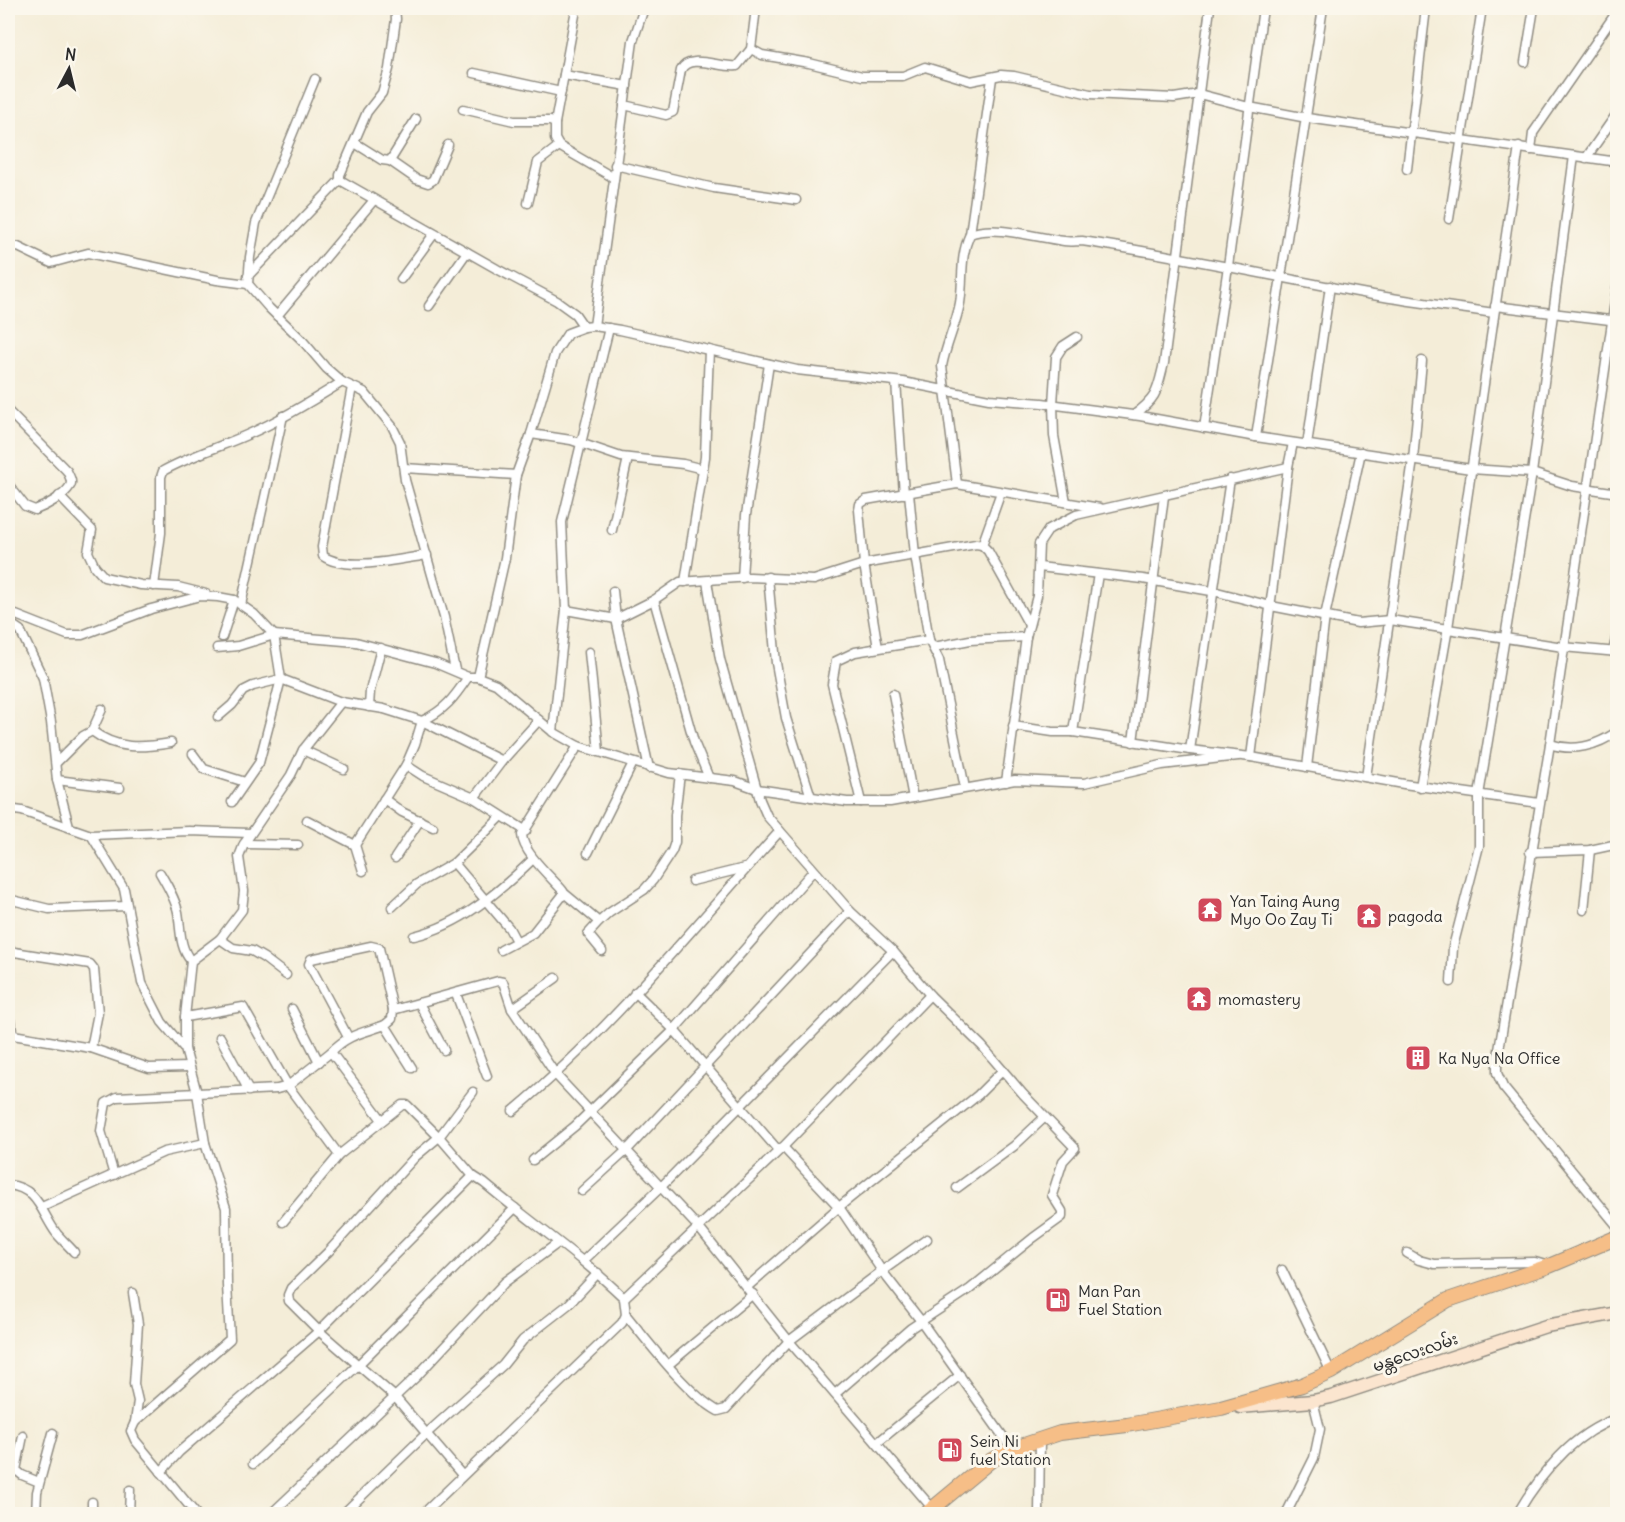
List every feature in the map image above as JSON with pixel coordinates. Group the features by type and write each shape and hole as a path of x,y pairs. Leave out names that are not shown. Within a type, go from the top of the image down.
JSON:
{"main road":[{"path":"930,1512 982,1468 1012,1449 1060,1433 1127,1425 1221,1408 1302,1385 1331,1372 1448,1300 1549,1266 1617,1238"},
{"name":"မန္တလေးလမ်း","path":"1221,1408 1313,1401 1331,1397 1546,1326 1617,1314"}],"street":[{"path":"8,246 18,247 51,263 88,253 217,280 248,280 340,180 340,175 367,112 382,93 389,69 396,19 395,8"},
{"path":"594,326 633,41 644,8"},
{"path":"624,105 666,116 673,112 684,64 690,61 727,67 737,66 751,49 756,8"},
{"path":"1134,415 1150,403 1158,389 1164,363 1210,8"},
{"path":"1204,428 1263,8"},
{"path":"1256,437 1279,276 1307,118 1323,8"},
{"path":"1407,169 1426,8"},
{"path":"1449,219 1482,8"},
{"path":"1524,62 1534,8"},
{"path":"1531,150 1533,133 1617,10"},
{"path":"575,15 555,123 555,139 559,146 614,178"},
{"path":"751,49 762,55 809,63 862,76 903,76 925,67 971,81 1001,75 1014,76 1090,94 1174,98 1199,94 1249,107 1307,118 1617,162"},
{"path":"474,73 561,92"},
{"path":"564,75 627,86"},
{"path":"957,484 942,366 960,302 961,266 970,234 992,78"},
{"path":"315,79 256,223 248,280 277,316 342,382 364,392 392,426 400,442 404,468 444,617 455,670"},
{"path":"463,109 514,121 542,120 555,123"},
{"path":"1586,158 1617,112"},
{"path":"390,161 416,119"},
{"path":"355,143 382,160 390,161 416,179 428,183 433,180 448,145"},
{"path":"528,202 538,162 559,146"},
{"path":"1420,786 1448,628 1519,147"},
{"path":"1451,982 1453,947 1479,846 1479,795 1532,473 1574,156"},
{"path":"615,165 714,188 796,200"},
{"path":"340,180 557,301 575,314 584,327"},
{"path":"277,316 374,200"},
{"path":"970,234 979,231 995,231 1079,241 1330,286 1495,310 1552,312 1615,321"},
{"path":"401,279 434,234"},
{"path":"429,306 467,252"},
{"path":"1617,281 1615,321 1586,488 1550,744 1530,852 1497,1062 1497,1073 1503,1087 1617,1227"},
{"path":"1307,444 1330,286"},
{"path":"478,677 505,558 516,475 531,434 555,353 568,333 584,327 609,328 796,370 896,382 989,399 1053,404 1134,415 1293,443 1471,469 1532,473 1572,486 1617,493"},
{"path":"553,732 566,610 562,522 609,328"},
{"path":"1066,502 1054,436 1053,404 1056,357 1063,346 1077,337"},
{"path":"685,582 705,457 709,350"},
{"path":"1366,777 1413,460 1422,361"},
{"path":"742,578 746,515 769,364"},
{"path":"154,586 161,533 161,477 164,471 250,434 342,382"},
{"path":"896,382 915,555 931,644 939,660 965,788"},
{"path":"352,387 322,547 323,556 327,559 377,564 427,555"},
{"path":"8,411 67,471 71,480 70,486 59,496 39,509 32,510 25,506 8,484"},
{"path":"222,638 238,603 283,416"},
{"path":"531,434 571,440 628,458 683,464 703,469"},
{"path":"1251,757 1287,467 1293,443"},
{"path":"1307,767 1325,616 1361,452"},
{"path":"612,530 628,458"},
{"path":"1006,782 1026,637 1037,596 1039,544 1048,529 1076,514 1287,467"},
{"path":"404,468 516,475"},
{"path":"1190,750 1230,479"},
{"path":"878,648 864,564 859,510 860,504 866,500 957,484 1102,509"},
{"path":"982,545 1001,492"},
{"path":"59,496 92,530 88,552 104,577 141,585 178,587 238,603 274,635 281,679 259,763 231,802"},
{"path":"1133,742 1164,496"},
{"path":"566,610 616,619 654,600 680,582 768,577 814,580 864,564 976,544 982,545 988,551 1029,625"},
{"path":"1039,567 1154,581 1213,591 1271,606 1358,622 1390,620 1563,647 1615,652 1617,630"},
{"path":"1072,732 1098,574"},
{"path":"768,577 775,653 786,718 811,797"},
{"path":"707,581 720,659 757,789 767,816 850,911 893,951 930,995 982,1046 1002,1071 1075,1148 1063,1161 1052,1195 1062,1210 1062,1217 970,1289 911,1328 835,1394"},
{"path":"613,591 616,619 650,768"},
{"path":"8,615 16,615 67,635 82,635 180,600 200,596 218,597"},
{"path":"654,600 694,742 709,778"},
{"path":"8,622 20,630 43,678 57,780 69,826"},
{"path":"217,648 238,646 274,635 356,642 381,648 496,684 553,732 578,746 669,773 735,781 757,789 847,802 890,802 1015,780 1084,783 1162,765 1238,756"},
{"path":"861,802 832,684 836,661 855,652 878,648 1026,637"},
{"path":"369,707 372,681 381,648"},
{"path":"589,652 599,752"},
{"path":"355,845 406,765 422,721 437,714 454,698 468,676"},
{"path":"218,717 232,705 243,690 281,679 341,702 384,709 422,721 502,761"},
{"path":"894,694 913,798"},
{"path":"191,961 219,939 242,910 244,891 240,857 244,844 291,775 303,750 341,702"},
{"path":"56,763 92,730 102,709"},
{"path":"474,798 502,761 539,720"},
{"path":"1013,726 1251,757 1420,786 1539,803"},
{"path":"92,730 109,741 124,746 140,747 171,743"},
{"path":"1550,744 1563,748 1582,748 1617,731"},
{"path":"578,746 522,835 522,842 533,859 564,893 598,922"},
{"path":"303,750 344,769"},
{"path":"193,753 204,770 245,782"},
{"path":"588,853 633,763"},
{"path":"406,765 423,776 474,798 526,831"},
{"path":"602,951 588,934 598,922 644,890 672,851 675,842 675,815 680,774"},
{"path":"57,780 120,788"},
{"path":"384,799 402,812 433,827"},
{"path":"8,809 22,811 91,835 189,831 250,833"},
{"path":"392,907 417,884 454,863 501,817"},
{"path":"307,820 355,845 363,871"},
{"path":"395,858 420,820"},
{"path":"513,1111 556,1075 635,992 780,831"},
{"path":"91,835 124,889 142,983 162,1022 185,1049"},
{"path":"244,844 298,845"},
{"path":"1530,852 1590,850 1617,844"},
{"path":"1584,910 1590,850"},
{"path":"414,936 450,922 486,900 533,859"},
{"path":"454,863 509,928 516,941"},
{"path":"692,881 746,868"},
{"path":"533,1160 591,1111 674,1030 813,871"},
{"path":"160,873 178,910 182,944 191,961 185,1017 185,1049 205,1143 226,1208 230,1339 135,1422 130,1431 196,1515"},
{"path":"501,950 532,933 564,893"},
{"path":"8,899 49,909 127,906"},
{"path":"582,1191 627,1150 850,911"},
{"path":"219,939 233,948 252,951 286,975"},
{"path":"114,1175 101,1131 106,1103 117,1097 249,1091 288,1086 331,1052 341,1041 386,1025 392,1019 393,1010 379,948 371,946 311,959 309,964 348,1037"},
{"path":"8,951 90,964 94,969 98,1013 91,1048"},
{"path":"583,1262 661,1187 893,951"},
{"path":"512,1009 556,978"},
{"path":"393,1010 498,981 503,982 512,1009 556,1075 699,1228 789,1341 877,1443 930,1512"},
{"path":"635,992 674,1030 739,1106 839,1207 882,1271 921,1321 1012,1449"},
{"path":"456,994 488,1076"},
{"path":"624,1298 780,1149 930,995"},
{"path":"419,1003 444,1050"},
{"path":"185,1017 243,1007 288,1086 339,1155"},
{"path":"292,1009 319,1062"},
{"path":"8,1011 10,1035 91,1048 148,1068 189,1067"},
{"path":"386,1025 412,1068"},
{"path":"220,1037 249,1091"},
{"path":"331,1052 382,1120"},
{"path":"668,1365 839,1207 978,1095 1002,1071"},
{"path":"462,1475 396,1397 319,1331 289,1301 291,1288 328,1252 415,1157 439,1137 473,1092"},
{"path":"283,1222 339,1155 402,1105 407,1105 473,1176 598,1273 624,1298 626,1315 622,1323 423,1515"},
{"path":"957,1188 1014,1146 1046,1117"},
{"path":"42,1207 164,1152 205,1143"},
{"path":"161,1472 179,1452 319,1331 473,1176"},
{"path":"8,1185 30,1192 57,1233 74,1252"},
{"path":"253,1464 359,1364 515,1208"},
{"path":"626,1315 668,1365 709,1406 718,1411 726,1409 789,1341 927,1239"},
{"path":"270,1515 396,1397 505,1282 558,1243"},
{"path":"1407,1253 1419,1260 1434,1264 1535,1262 1549,1266"},
{"path":"1282,1270 1331,1372"},
{"path":"343,1515 427,1433 503,1365 524,1340 569,1304 598,1273"},
{"path":"133,1293 138,1324 134,1384 138,1401 135,1422"},
{"path":"877,1443 960,1375"},
{"path":"1286,1515 1314,1458 1320,1429 1313,1401"},
{"path":"1517,1515 1546,1469 1581,1438 1605,1422 1617,1418"},
{"path":"36,1515 39,1482 53,1433"},
{"path":"23,1436 16,1470 39,1482"},
{"path":"1039,1515 1040,1439"},
{"path":"129,1515 130,1490"},
{"path":"92,1502 92,1515"}],"place":[{"name":"Yan Taing Aung Myo Oo Zay Ti","path":"1210,910"},
{"name":"pagoda","path":"1369,916"},
{"name":"momastery","path":"1199,999"},
{"name":"Ka Nya Na Office","path":"1418,1058"},
{"name":"Man Pan Fuel Station","path":"1058,1300"},
{"name":"Sein Ni fuel Station","path":"950,1450"}]}
